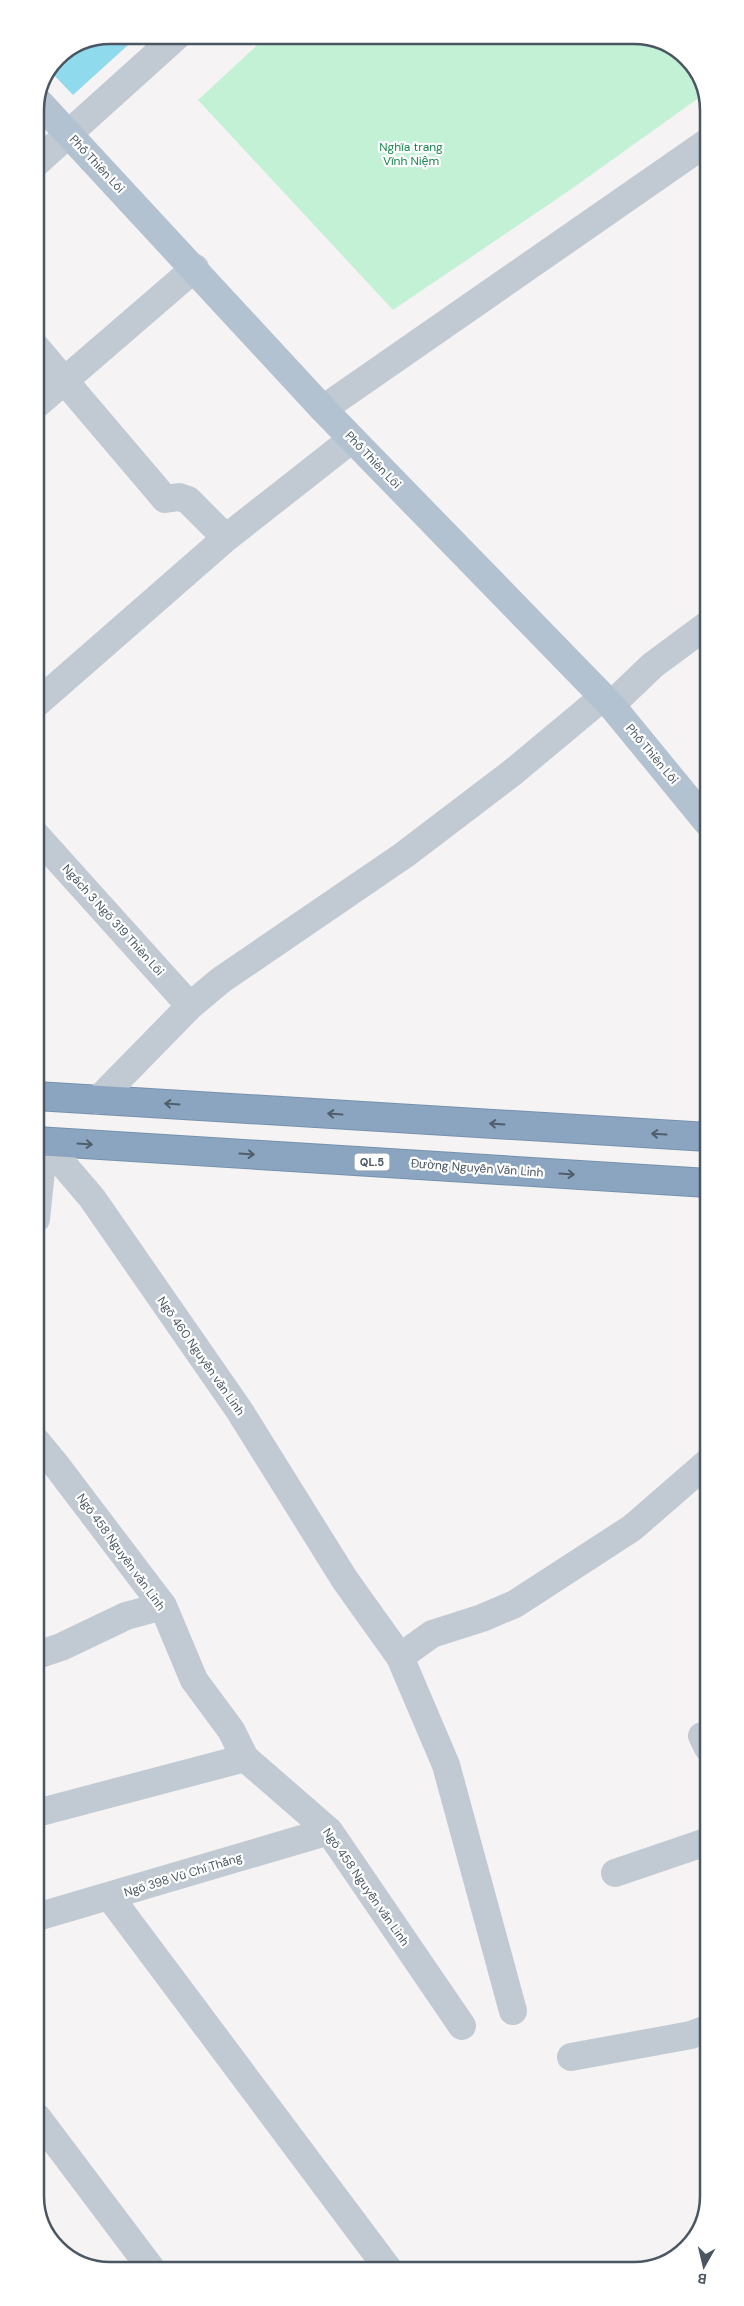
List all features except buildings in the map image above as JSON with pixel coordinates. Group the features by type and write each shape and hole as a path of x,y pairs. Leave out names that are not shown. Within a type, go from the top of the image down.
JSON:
{"highway":[{"path":"44,1097 700,1136"},
{"name":"Đường Nguyễn Văn Linh","path":"44,1142 700,1183"}],"main road":[{"name":"Phố Thiên Lôi","path":"53,117 195,268 323,409 607,701 700,814"}],"street":[{"path":"44,140 53,117 164,44"},
{"path":"323,409 700,148"},
{"path":"44,399 195,268"},
{"path":"44,357 165,499 179,497 188,500 226,538"},
{"path":"44,697 226,538 352,439"},
{"path":"98,1100 190,1006 221,980 404,855 700,630"},
{"name":"Ngách 3 Ngõ 319 Thiên Lôi","path":"44,843 190,1006"},
{"name":"Ngõ 460 Nguyễn văn Linh","path":"44,1146 92,1198 238,1410 345,1580 400,1657 446,1766 513,2012"},
{"name":"Ngõ 458 Nguyễn văn Linh","path":"44,1450 163,1606 194,1680 231,1730 245,1758 329,1831 462,2026"},
{"path":"400,1657 432,1634 482,1618 515,1604 632,1528 700,1469"},
{"path":"44,1653 61,1647 126,1616 163,1606"},
{"path":"44,1811 245,1758"},
{"name":"Ngõ 398 Vũ Chí Thắng","path":"44,1915 329,1831"},
{"path":"615,1873 700,1844"},
{"path":"110,1897 383,2262"},
{"path":"571,2057 691,2035 700,2032"},
{"path":"44,2126 146,2262"}],"green space":[{"name":"Nghĩa trang Vĩnh Niệm","path":"258,44 639,44 660,49 678,60 693,80 699,98 570,190 393,310 198,100"}],"water":[{"path":"129,44 73,95 54,75 63,63 84,49 97,45"}]}
